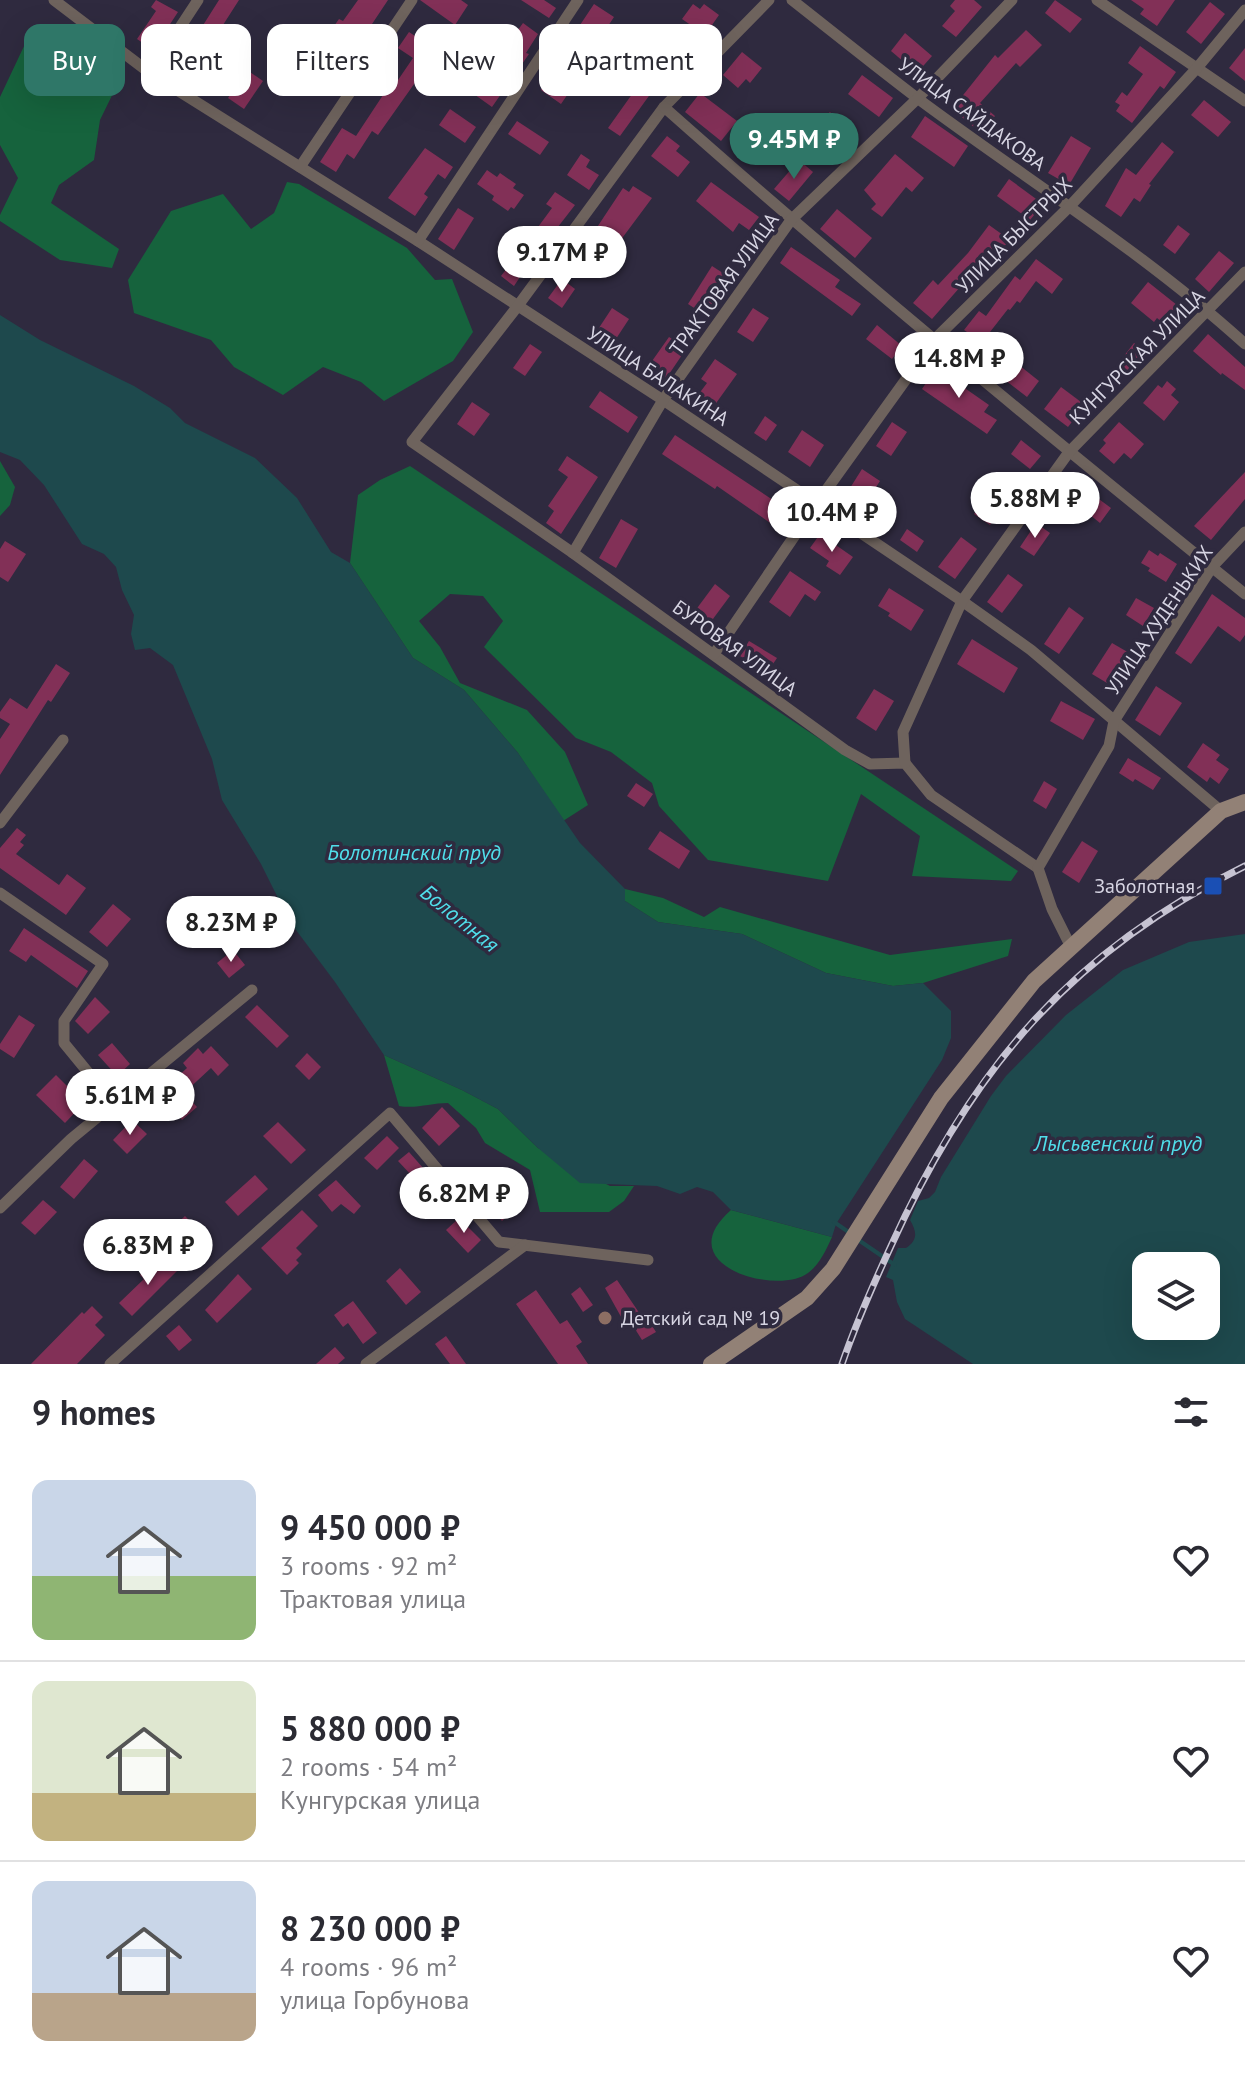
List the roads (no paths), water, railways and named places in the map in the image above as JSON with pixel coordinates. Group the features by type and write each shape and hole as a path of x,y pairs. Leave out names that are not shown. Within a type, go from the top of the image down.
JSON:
{"street":[{"name":"УЛИЦА БАЛАКИНА","path":"54,0 141,66"},
{"path":"182,24 198,0"},
{"path":"300,167 412,0"},
{"path":"418,241 578,0"},
{"path":"517,307 664,107 769,0"},
{"name":"УЛИЦА САЙДАКОВА","path":"792,0 918,98 1070,206 1209,311 1245,344"},
{"name":"ТРАКТОВАЯ УЛИЦА","path":"573,553 663,400 791,220 918,98 1012,0"},
{"path":"1097,0 1245,101"},
{"name":"УЛИЦА БЫСТРЫХ","path":"714,654 817,503 935,339 1070,206 1197,68 1245,10"},
{"name":"УЛИЦА БАЛАКИНА","path":"187,96 663,400 962,601 1031,650 1221,811"},
{"path":"664,107 791,220 1245,594"},
{"name":"КУНГУРСКАЯ УЛИЦА","path":"905,763 903,732 962,601 1069,452 1245,272"},
{"name":"БУРОВАЯ УЛИЦА","path":"517,307 412,442 573,553 845,750 870,764 905,763"},
{"name":"УЛИЦА ХУДЕНЬКИХ","path":"1038,868 1109,746 1114,721 1212,567 1245,532"},
{"path":"0,823 63,740"},
{"path":"905,763 931,795 1038,868 1052,909 1071,947"},
{"path":"711,1364 807,1298 833,1269 941,1098 1034,981 1221,811 1245,802"},
{"path":"0,893 103,964 64,1021 64,1043 114,1104"},
{"path":"0,1208 71,1139 252,990"},
{"path":"110,1364 390,1113 499,1242 648,1260"},
{"path":"366,1364 525,1245"}],"water":[{"name":"Болотинский пруд","path":"0,315 40,340 134,386 170,408 185,423 255,458 297,498 331,552 350,563 413,658 464,690 518,753 580,843 625,889 625,901 658,922 742,934 826,973 893,986 923,983 951,1011 951,1038 942,1060 836,1224 832,1237 731,1210 713,1192 697,1187 680,1194 657,1186 580,1183 498,1109 384,1055 290,922 261,864 222,800 212,759 173,665 150,648 135,650 131,634 134,615 122,590 116,567 104,554 82,544 44,485 20,460 0,452"},
{"name":"Лысьвенский пруд","path":"1245,934 1245,1364 973,1364 905,1319 897,1302 893,1280 886,1277 898,1248 906,1248 914,1239 915,1232 910,1220 918,1201 929,1198 935,1192 941,1177 1006,1076 1066,1015 1123,970 1189,942"}],"waterway":[{"name":"Болотная","path":"834,1222 850,1233"},
{"name":"Болотная","path":"857,1239 895,1265"}],"railway":[{"path":"842,1364 871,1290 922,1183 955,1124 992,1071 1032,1022 1077,978 1127,937 1183,900 1245,866"}],"place":[{"name":"Заболотная","path":"1213,886"},
{"name":"Детский сад № 19","path":"605,1318"}]}
